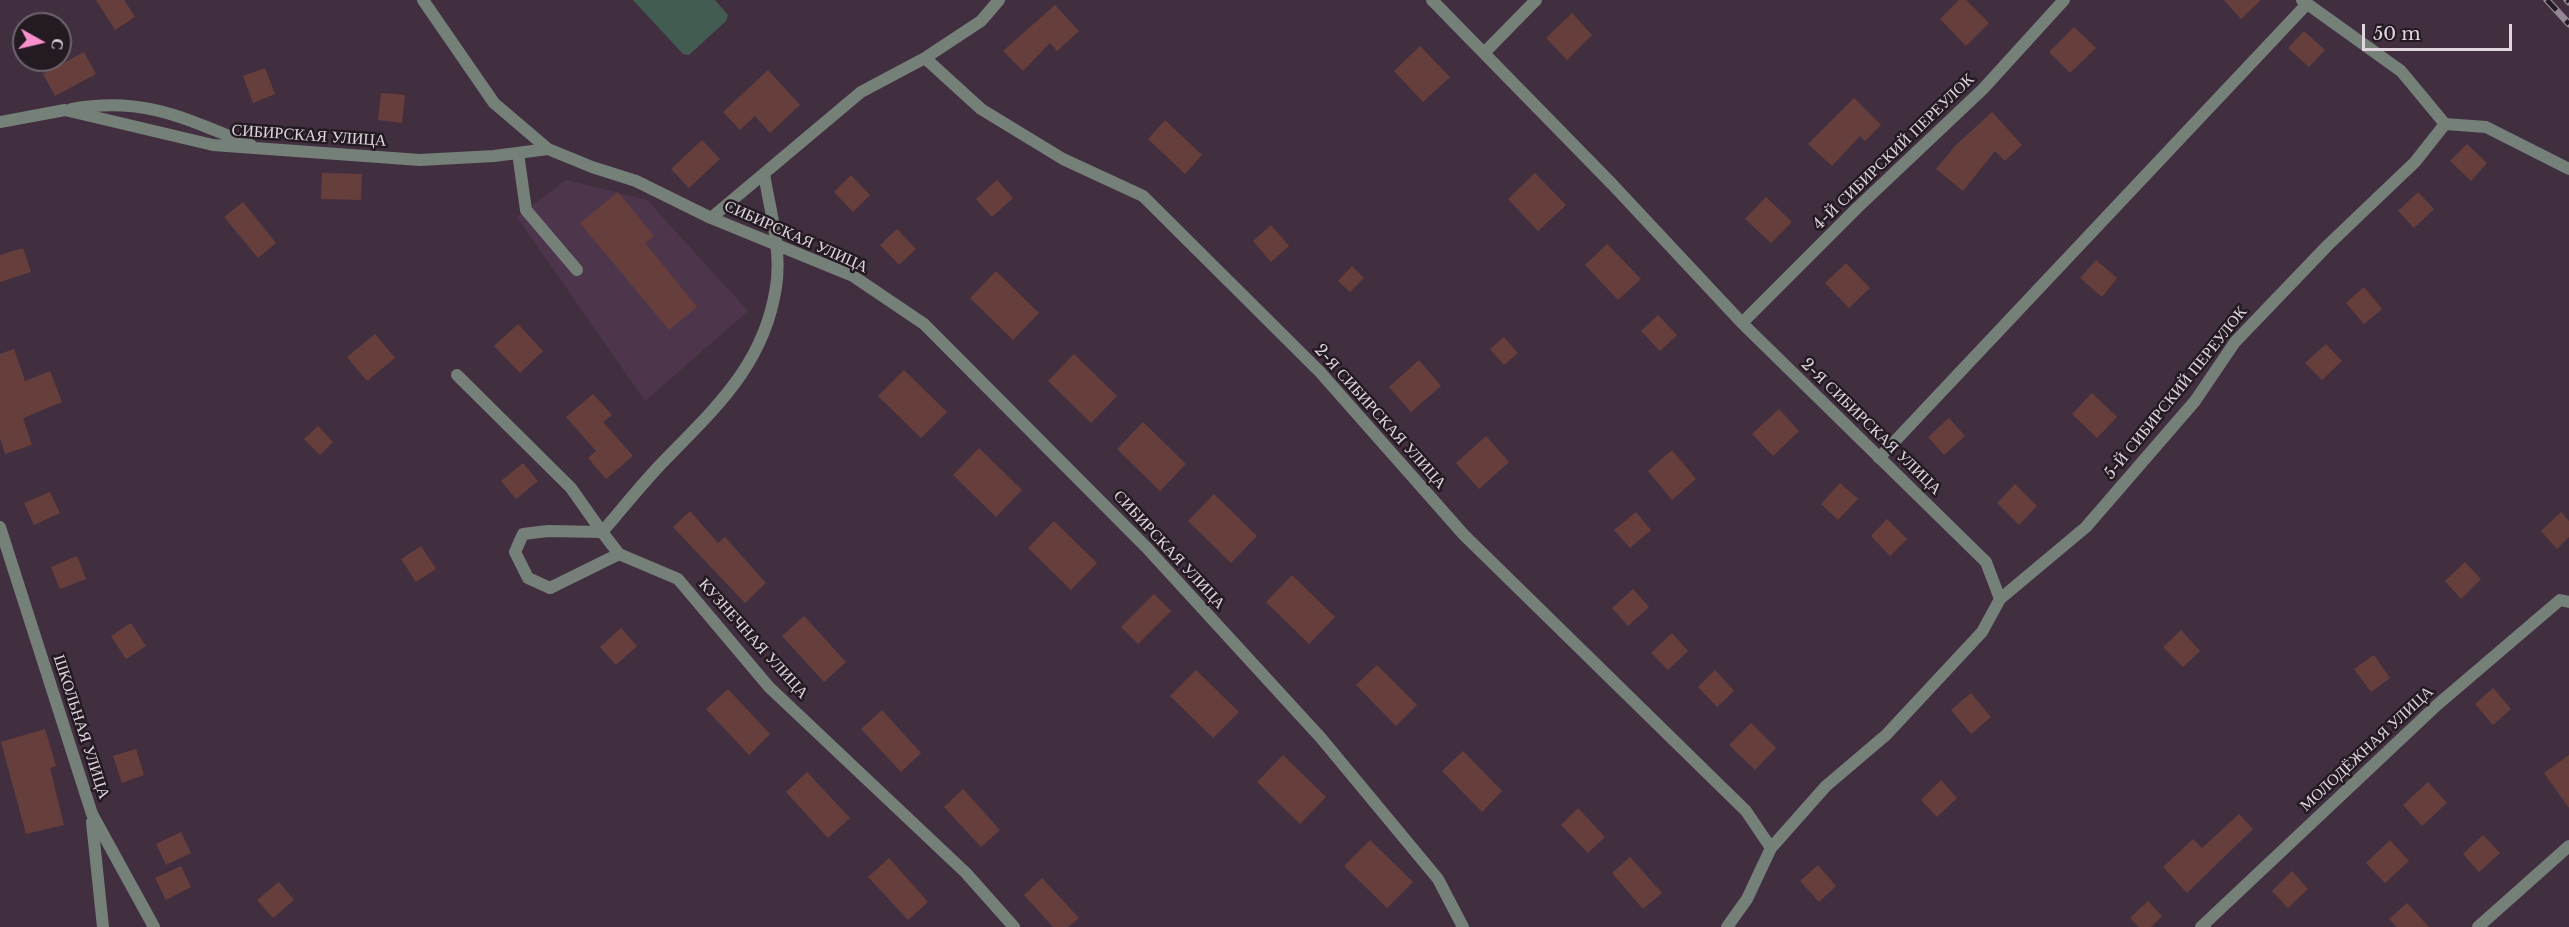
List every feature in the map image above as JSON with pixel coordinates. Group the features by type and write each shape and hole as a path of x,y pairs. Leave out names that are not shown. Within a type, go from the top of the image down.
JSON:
{"street":[{"path":"423,0 494,102 548,149"},
{"path":"711,218 861,92 925,58 981,21 999,0"},
{"name":"2-Я СИБИРСКАЯ УЛИЦА","path":"1432,0 1612,184 1742,323 1986,562 2000,599"},
{"path":"1484,53 1536,0"},
{"name":"4-Й СИБИРСКИЙ ПЕРЕУЛОК","path":"1742,323 1857,208 1983,89 2064,0"},
{"path":"1879,458 2304,2 2401,71 2445,124 2486,127 2569,170"},
{"name":"2-Я СИБИРСКАЯ УЛИЦА","path":"925,58 981,109 1063,159 1143,196 1320,372 1472,543 1746,811 1771,848"},
{"path":"65,110 100,104 132,104 180,117 267,151"},
{"name":"СИБИРСКАЯ УЛИЦА","path":"0,122 65,110 213,145 267,151 420,160 548,149 592,167 636,180 711,218 853,276 924,324 1146,547 1321,738 1438,879 1464,926"},
{"name":"5-Й СИБИРСКИЙ ПЕРЕУЛОК","path":"1727,927 1747,899 1771,848 1826,786 1886,735 1982,632 2000,599 2086,526 2195,401 2235,342 2328,245 2415,162 2445,124"},
{"path":"518,153 526,210 577,270"},
{"path":"619,554 550,588 528,578 515,552 523,534 548,531 602,532 649,477 735,387 763,337 776,286 776,244 764,174"},
{"name":"КУЗНЕЧНАЯ УЛИЦА","path":"457,375 571,488 619,554 678,579 769,687 966,873 1014,927"},
{"name":"ШКОЛЬНАЯ УЛИЦА","path":"0,527 92,814 153,927"},
{"name":"МОЛОДЁЖНАЯ УЛИЦА","path":"2210,924 2438,705 2565,601"},
{"path":"92,814 103,927"},
{"path":"2478,927 2569,846"}],"shaded area":[{"path":"566,180 647,200 748,311 645,401 517,217"}],"green space":[{"path":"633,0 715,0 728,15 726,21 689,55 683,54"}],"building":[{"path":"96,0 124,0 135,17 115,30"},
{"path":"1959,0 1966,0 1989,23 1966,46 1940,19"},
{"path":"2224,0 2261,0 2241,19"},
{"path":"1055,5 1079,31 1057,51 1050,43 1023,71 1003,51"},
{"path":"1572,13 1592,35 1567,60 1546,38"},
{"path":"2074,27 2096,48 2070,73 2049,52"},
{"path":"2304,31 2325,50 2309,67 2288,48"},
{"path":"1420,46 1450,77 1423,102 1394,71"},
{"path":"84,52 96,74 55,96 43,74 72,72 72,58"},
{"path":"265,68 275,94 253,103 243,76"},
{"path":"768,70 800,105 770,133 755,116 740,130 723,112"},
{"path":"381,93 405,95 402,123 378,120"},
{"path":"1854,98 1881,125 1865,141 1860,136 1832,166 1808,144"},
{"path":"1992,112 2022,145 2005,161 1995,151 1963,191 1936,169 1955,146"},
{"path":"1165,120 1202,155 1185,174 1148,139"},
{"path":"702,140 720,159 689,188 671,169"},
{"path":"2467,144 2487,163 2471,181 2450,161"},
{"path":"322,173 362,174 361,200 321,199"},
{"path":"1535,173 1566,205 1538,231 1508,199"},
{"path":"851,175 870,195 853,212 834,192"},
{"path":"997,180 1013,198 992,217 976,199"},
{"path":"618,192 654,236 645,243 697,307 669,330 580,223"},
{"path":"2418,192 2434,209 2414,228 2398,211"},
{"path":"1766,197 1792,222 1771,243 1745,219"},
{"path":"243,202 276,243 258,258 224,217"},
{"path":"1271,225 1289,246 1271,262 1253,241"},
{"path":"897,229 916,249 899,265 880,245"},
{"path":"1607,244 1641,279 1618,300 1585,265"},
{"path":"23,248 31,272 0,282 0,255"},
{"path":"2096,260 2117,278 2102,297 2080,278"},
{"path":"1846,263 1870,288 1849,308 1825,283"},
{"path":"1352,266 1364,278 1350,292 1338,281"},
{"path":"996,271 1039,313 1013,340 970,298"},
{"path":"2364,287 2382,309 2364,324 2346,303"},
{"path":"1658,315 1677,335 1660,351 1641,331"},
{"path":"518,324 543,351 520,373 494,346"},
{"path":"375,334 395,358 367,381 347,357"},
{"path":"1504,337 1518,353 1504,365 1490,349"},
{"path":"2326,344 2342,361 2322,380 2305,363"},
{"path":"14,349 25,381 50,371 62,402 23,418 32,445 5,454 0,438 0,354"},
{"path":"1074,354 1117,396 1091,423 1048,381"},
{"path":"1419,360 1441,386 1411,412 1389,387"},
{"path":"904,370 947,412 921,438 878,396"},
{"path":"2092,393 2117,417 2097,438 2072,414"},
{"path":"593,394 612,415 603,422 633,456 606,479 588,458 596,451 566,417"},
{"path":"1779,409 1799,431 1773,456 1752,434"},
{"path":"1949,418 1965,436 1944,455 1928,437"},
{"path":"1143,422 1186,464 1160,491 1117,449"},
{"path":"318,426 333,442 320,455 304,439"},
{"path":"1486,436 1509,462 1479,489 1456,463"},
{"path":"979,448 1022,490 996,517 953,475"},
{"path":"1672,450 1696,479 1672,500 1648,471"},
{"path":"523,463 538,481 516,499 501,481"},
{"path":"1840,483 1858,499 1838,520 1821,504"},
{"path":"2015,484 2037,506 2019,525 1997,503"},
{"path":"50,492 60,513 34,525 24,503"},
{"path":"1214,494 1257,536 1231,563 1188,521"},
{"path":"690,511 718,543 725,537 766,583 745,603 673,527"},
{"path":"1636,512 1651,530 1630,548 1614,530"},
{"path":"2561,512 2569,521 2569,537 2557,549 2541,531"},
{"path":"1887,519 1907,539 1890,556 1871,536"},
{"path":"1054,521 1097,563 1071,590 1028,548"},
{"path":"421,546 436,569 416,582 401,559"},
{"path":"77,556 86,579 60,589 51,567"},
{"path":"2465,562 2481,579 2461,599 2445,581"},
{"path":"1292,575 1335,617 1309,644 1266,602"},
{"path":"1633,589 1649,607 1628,626 1612,608"},
{"path":"1154,594 1171,611 1138,644 1121,627"},
{"path":"804,616 846,662 824,682 782,636"},
{"path":"131,623 146,646 126,659 111,636"},
{"path":"621,628 637,646 616,665 600,647"},
{"path":"2181,630 2200,651 2183,667 2163,647"},
{"path":"1672,633 1688,651 1668,670 1651,653"},
{"path":"2374,655 2390,678 2371,692 2354,669"},
{"path":"1377,665 1417,705 1396,726 1356,685"},
{"path":"1196,670 1239,712 1213,738 1170,696"},
{"path":"1715,670 1734,691 1717,707 1698,687"},
{"path":"2493,688 2511,709 2493,725 2475,704"},
{"path":"728,689 770,734 749,755 706,709"},
{"path":"1971,693 1991,717 1971,734 1951,710"},
{"path":"882,710 921,753 901,772 861,729"},
{"path":"1751,723 1776,748 1755,770 1729,745"},
{"path":"45,729 56,766 50,768 64,825 26,834 1,742"},
{"path":"136,749 144,775 122,783 113,756"},
{"path":"1463,751 1502,791 1482,812 1442,771"},
{"path":"1283,755 1326,797 1300,824 1257,782"},
{"path":"2569,755 2569,808 2544,773"},
{"path":"807,772 850,818 828,838 786,792"},
{"path":"1941,780 1957,798 1937,817 1921,800"},
{"path":"2428,782 2447,803 2422,826 2403,805"},
{"path":"963,789 1000,830 981,847 944,807"},
{"path":"1578,808 1605,837 1588,853 1561,825"},
{"path":"2239,814 2253,829 2187,893 2163,867 2193,839 2202,848"},
{"path":"181,832 191,853 166,865 156,844"},
{"path":"2483,835 2500,853 2479,872 2463,854"},
{"path":"1370,840 1413,882 1387,908 1344,866"},
{"path":"2390,840 2409,861 2385,883 2366,863"},
{"path":"1630,857 1662,893 1643,909 1612,873"},
{"path":"889,858 928,902 908,920 868,877"},
{"path":"1818,865 1836,886 1819,902 1800,881"},
{"path":"181,866 191,887 166,900 155,878"},
{"path":"2292,871 2308,889 2288,908 2272,891"},
{"path":"1042,878 1079,918 1068,927 1053,927 1024,895"},
{"path":"279,882 294,900 273,918 257,900"},
{"path":"2148,901 2162,916 2151,927 2139,927 2130,918"},
{"path":"2407,903 2429,927 2397,927 2389,919"}],"railway":[{"path":"2547,0 2569,24"}]}
